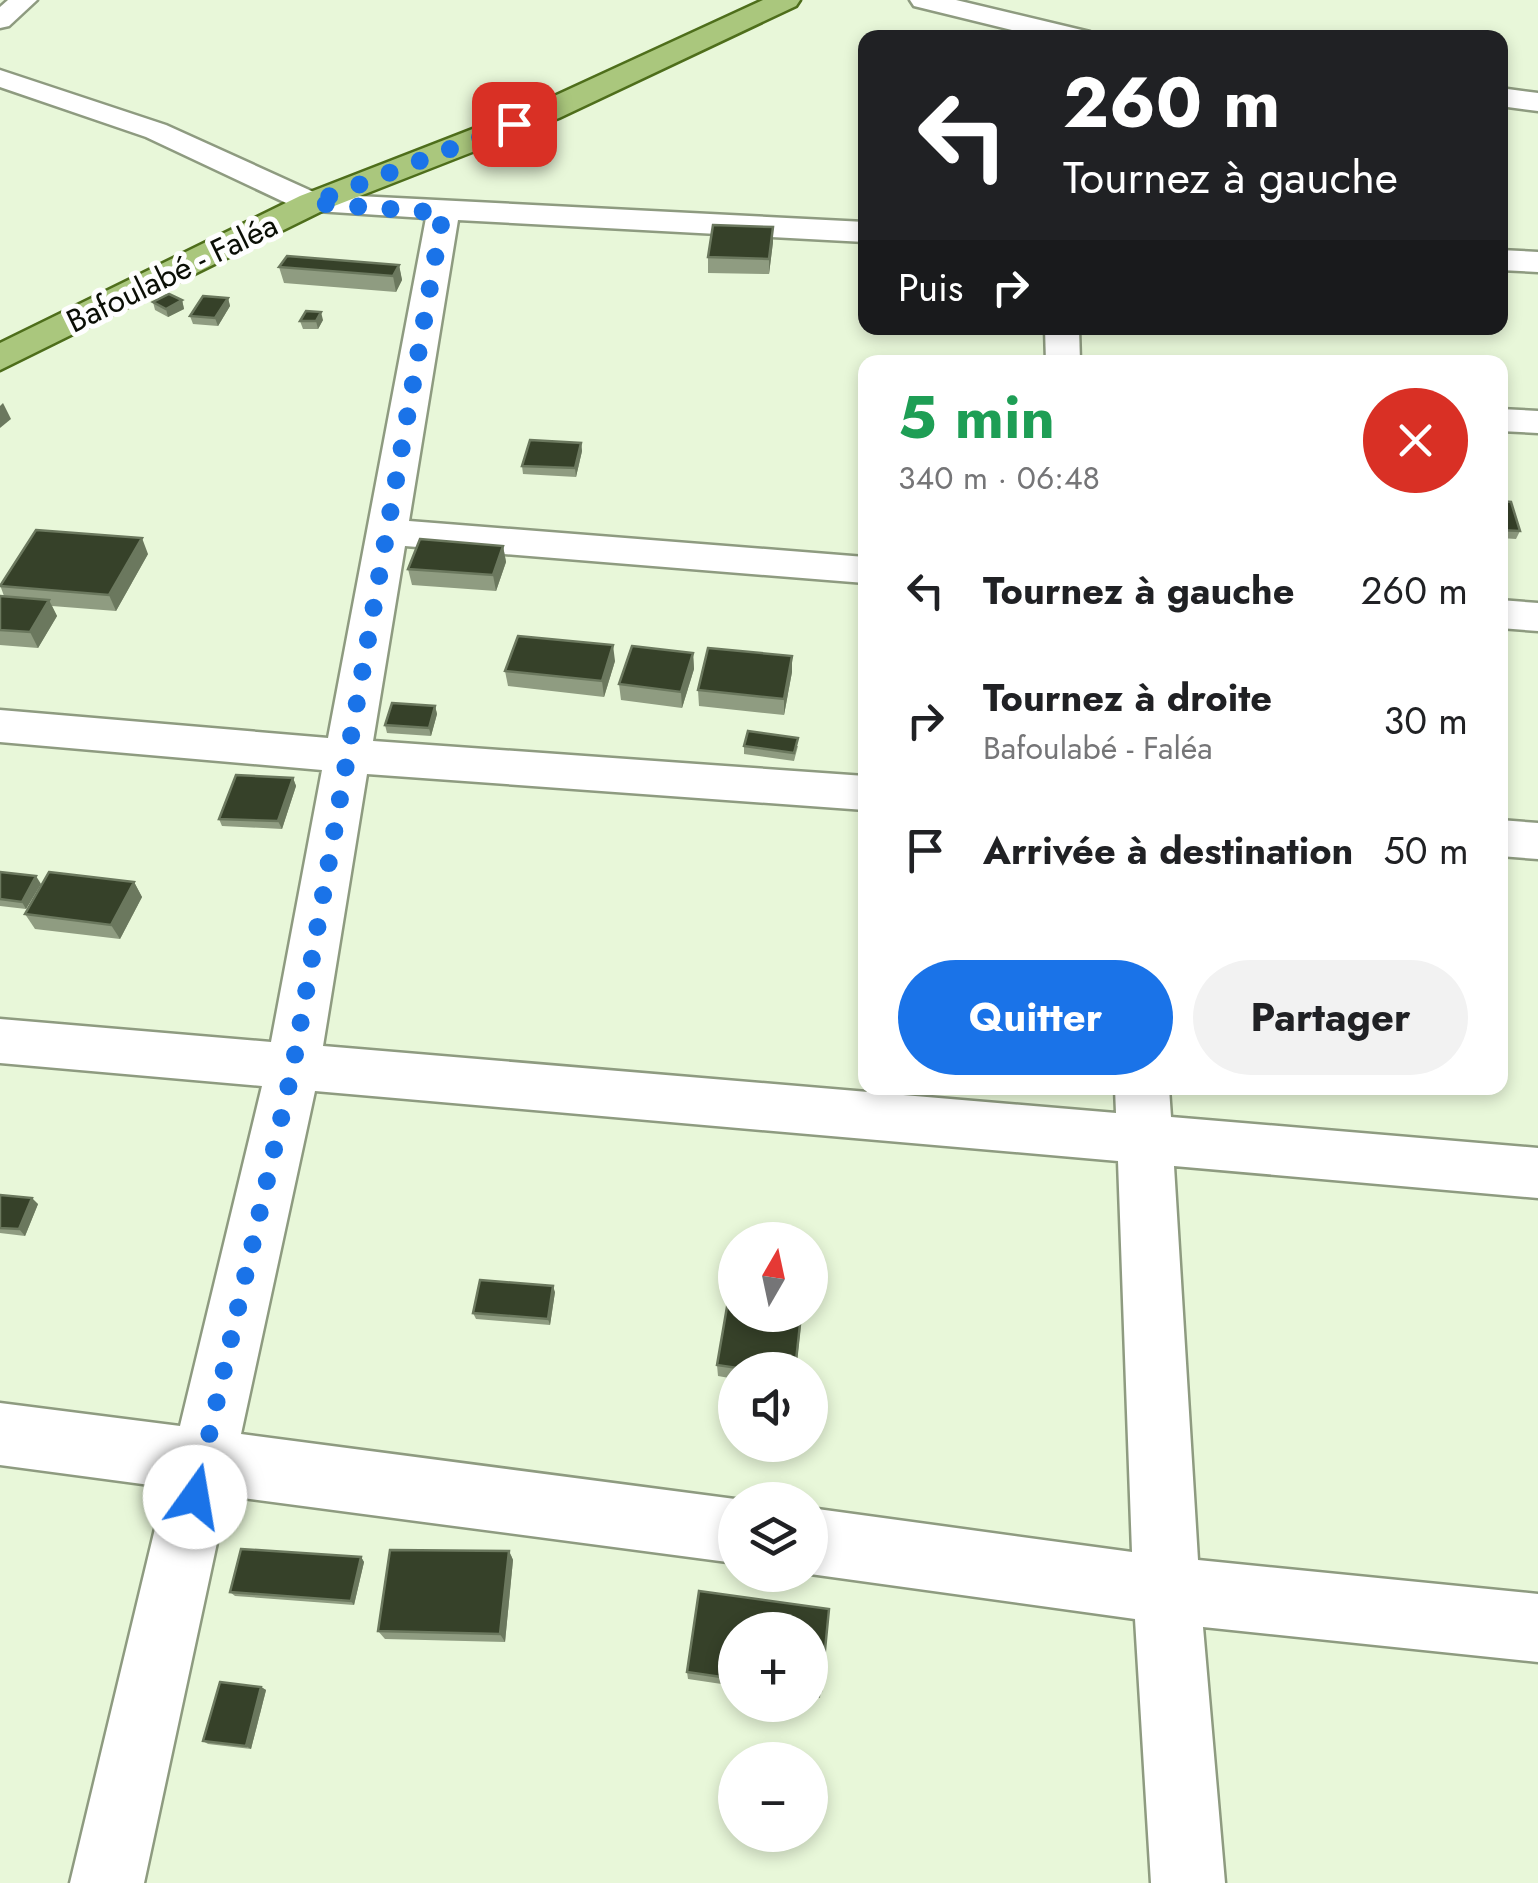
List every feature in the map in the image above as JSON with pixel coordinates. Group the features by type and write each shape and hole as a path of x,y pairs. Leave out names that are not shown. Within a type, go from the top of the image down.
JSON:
{"main road":[{"name":"Bafoulabé - Faléa","path":"0,358 312,203 548,111 786,0"}],"street":[{"path":"0,20 24,0"},
{"path":"923,0 1047,30"},
{"path":"0,78 156,131 312,203 443,213 858,232"},
{"path":"1508,98 1538,102"},
{"path":"107,1883 293,1066 443,213"},
{"path":"1508,260 1538,262"},
{"path":"1508,420 1538,422"},
{"path":"387,532 858,569"},
{"path":"1508,615 1538,617"},
{"path":"0,726 348,756 858,792"},
{"path":"1508,839 1538,841"},
{"path":"0,1041 293,1066 1144,1113 1538,1173"},
{"path":"1144,1113 1167,1590 1188,1883"},
{"path":"0,1434 718,1529"},
{"path":"828,1543 1167,1590 1538,1628"}],"building":[{"path":"713,225 773,227 769,259 708,257"},
{"path":"287,256 399,265 393,276 279,267"},
{"path":"169,294 182,300 166,309 153,302"},
{"path":"203,296 228,298 215,318 190,316"},
{"path":"306,311 321,312 316,321 300,321"},
{"path":"530,440 581,443 575,468 522,466"},
{"path":"1508,502 1511,502 1520,531 1508,530"},
{"path":"36,530 142,538 109,595 0,586"},
{"path":"420,539 503,546 493,575 408,569"},
{"path":"0,596 49,600 30,632 0,630"},
{"path":"518,636 613,645 602,681 505,671"},
{"path":"632,646 693,653 681,692 619,684"},
{"path":"708,648 792,656 784,699 698,690"},
{"path":"392,703 435,706 429,728 385,725"},
{"path":"748,731 798,738 794,753 744,746"},
{"path":"236,775 293,778 278,821 219,819"},
{"path":"0,872 36,876 22,902 0,899"},
{"path":"49,872 134,882 111,925 25,914"},
{"path":"0,1195 32,1198 19,1229 0,1228"},
{"path":"480,1280 553,1286 548,1319 473,1313"},
{"path":"723,1332 799,1332 797,1352 719,1352"},
{"path":"241,1549 361,1557 351,1601 230,1592"},
{"path":"390,1550 509,1551 500,1634 378,1631"},
{"path":"699,1591 829,1609 828,1619 828,1612 718,1612 718,1677 687,1672"},
{"path":"220,1682 261,1687 246,1746 203,1741"}],"route":[{"path":"195,1497 293,1066 443,213 312,203 514,124"}]}
